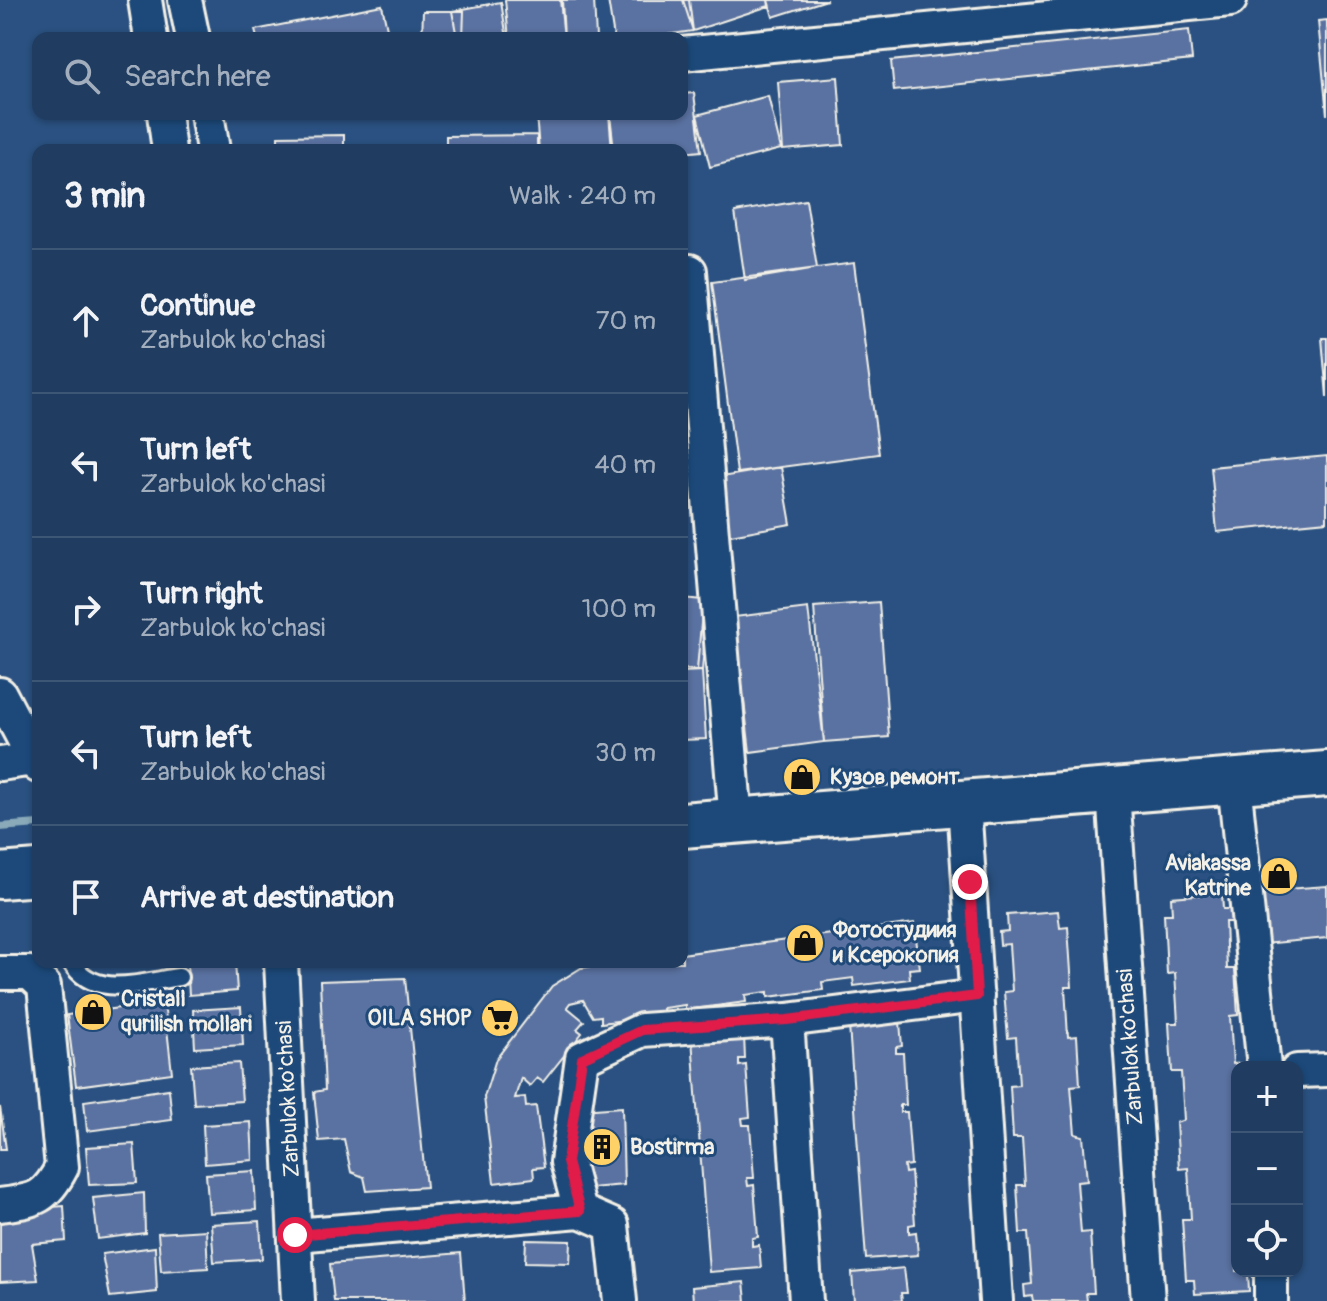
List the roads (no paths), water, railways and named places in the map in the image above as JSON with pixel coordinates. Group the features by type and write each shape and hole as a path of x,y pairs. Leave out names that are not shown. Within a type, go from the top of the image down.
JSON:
{"main road":[{"path":"688,825 1327,774"},
{"path":"0,876 32,873"}],"street":[{"path":"145,0 150,32"},
{"path":"185,0 192,32"},
{"path":"688,53 1230,0"},
{"path":"165,120 168,144"},
{"path":"208,120 212,144"},
{"path":"690,271 736,821"},
{"path":"0,694 32,754"},
{"path":"0,764 32,762"},
{"path":"1234,782 1263,1061"},
{"name":"Zarbulok ko'chasi","path":"1113,792 1148,1301"},
{"path":"964,803 996,1301"},
{"name":"Zarbulok ko'chasi","path":"281,968 298,1301"},
{"path":"0,973 30,973 44,986 62,1167 52,1186 37,1200 0,1205"},
{"path":"580,1211 567,1162 582,1058 642,1030 787,1020 977,996"},
{"path":"787,1020 806,1301"},
{"path":"1303,1071 1327,1070"},
{"path":"295,1235 580,1211 612,1225 620,1301"},
{"path":"1271,1277 1271,1301"}],"lane":[{"path":"75,968 79,975 103,987 179,977"}],"waterway":[{"path":"0,827 32,824"}],"place":[{"name":"Кузов ремонт","path":"802,777"},
{"name":"Aviakassa Katrine","path":"1279,876"},
{"name":"Фотостудиия и Ксерокопия","path":"805,943"},
{"name":"Cristall qurilish mollari","path":"93,1012"},
{"name":"OILA SHOP","path":"500,1018"},
{"name":"Bostirma","path":"602,1147"}]}
